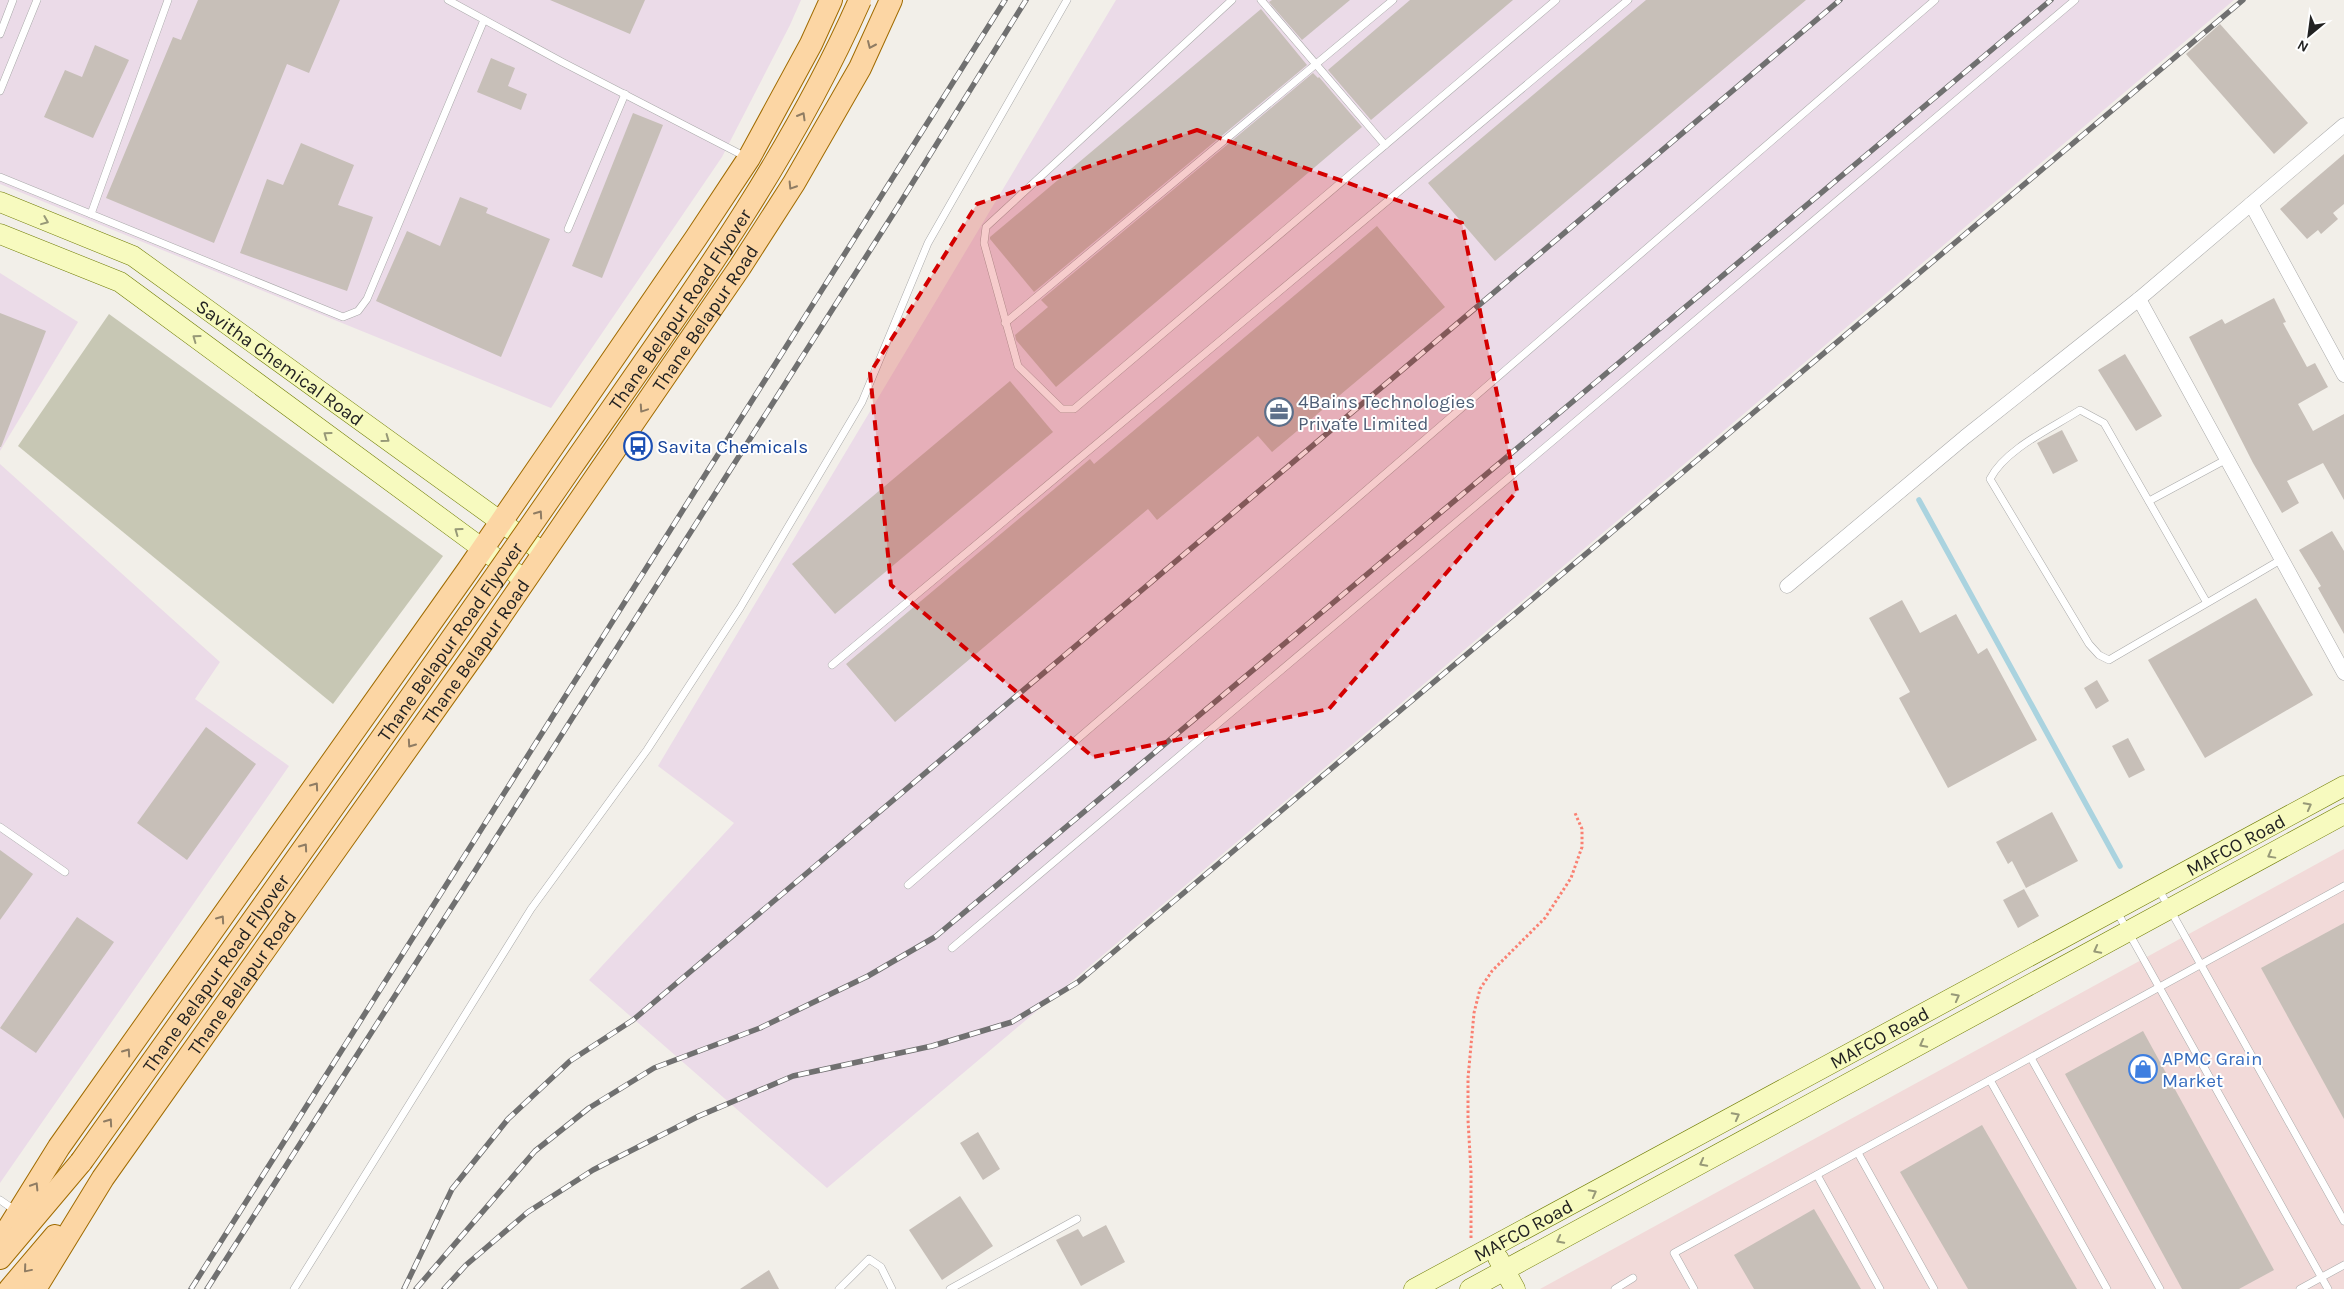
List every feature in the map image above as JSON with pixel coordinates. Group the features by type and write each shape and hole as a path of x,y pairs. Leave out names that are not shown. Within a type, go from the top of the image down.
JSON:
{"main road":[{"path":"0,1242 59,1147 501,522 749,158 811,44 831,0"},
{"name":"Thane Belapur Road Flyover","path":"0,1258 81,1162 496,577 719,253 771,170 836,56 860,0"},
{"name":"Thane Belapur Road","path":"35,1289 104,1178 526,580 740,267 794,183 860,68 891,0"},
{"name":"Savitha Chemical Road","path":"0,202 133,256 544,554"},
{"name":"Savitha Chemical Road","path":"0,234 120,282 526,580"},
{"name":"MAFCO Road","path":"1414,1289 2344,786"},
{"name":"MAFCO Road","path":"1470,1289 2344,814"},
{"path":"10,1289 104,1178"},
{"path":"1492,1248 1515,1289"},
{"path":"1464,1263 1470,1289"}],"street":[{"path":"1788,586 1965,437 2139,298 2344,125"},
{"path":"2251,204 2344,375"},
{"path":"2139,298 2344,673"}],"lane":[{"path":"0,34 13,0"},
{"path":"0,91 37,0"},
{"path":"91,214 168,0"},
{"path":"448,0 749,158"},
{"path":"294,1289 522,924 647,750 740,608 862,402 928,243 1067,0"},
{"path":"1232,0 986,226 984,243 1018,366 1062,408 1074,409 1556,0"},
{"path":"1261,0 1385,145"},
{"path":"1005,323 1393,0"},
{"path":"832,665 1628,0"},
{"path":"908,885 1935,0"},
{"path":"952,948 2075,0"},
{"path":"0,177 343,317 358,311 368,299 484,20"},
{"path":"568,229 625,94"},
{"path":"2207,603 2104,423 2080,410 2008,456 1995,469 1990,479 2089,644 2099,655 2109,660 2282,560"},
{"path":"2149,502 2227,459"},
{"path":"0,827 65,872"},
{"path":"1694,1289 1674,1253 2344,886"},
{"path":"2158,887 2344,1221"},
{"path":"2116,910 2328,1289"},
{"path":"2031,1058 2160,1289"},
{"path":"1990,1080 2107,1289"},
{"path":"1858,1153 1934,1289"},
{"path":"1817,1175 1880,1289"},
{"path":"0,1200 18,1213"},
{"path":"950,1289 1078,1219"},
{"path":"839,1289 869,1259 880,1267 892,1289"},
{"path":"2300,1289 2344,1265"},
{"path":"1616,1289 1633,1278"}],"path":[{"path":"1464,1263 1472,1181 1468,1120 1474,1013 1480,989 1492,971 1545,918 1571,878 1582,848 1582,829 1575,814"}],"highlighted area":[{"path":"1197,130 1462,223 1517,491 1329,709 1093,757 891,585 870,373 977,204"}],"shaded area":[{"path":"0,0 801,0 722,157 551,408 0,184"},
{"path":"1116,0 2234,0 827,1188 589,980 734,823 658,766"},
{"path":"0,273 78,322 0,451"},
{"path":"109,314 443,556 333,704 18,446"},
{"path":"0,464 220,662 195,699 289,766 0,1183"},
{"name":"APMC Grain Market","path":"2344,849 2344,1289 1540,1289"}],"building":[{"path":"198,0 340,0 309,73 287,64 214,243 106,198 173,37 181,40"},
{"path":"550,0 645,0 630,34"},
{"path":"1272,0 1350,0 1302,40 1269,2"},
{"path":"1410,0 1513,0 1371,120 1328,70"},
{"path":"1646,0 1806,0 1495,261 1428,183"},
{"path":"1261,9 1307,65 1034,292 990,237"},
{"path":"2220,24 2308,123 2274,154 2186,54"},
{"path":"95,45 129,60 93,138 44,117 65,70 82,77"},
{"path":"491,58 515,68 508,86 527,94 521,110 477,92"},
{"path":"1313,73 1319,77 1362,127 1056,387 1016,340 1015,335 1048,307 1041,300"},
{"path":"633,113 663,125 602,278 572,266"},
{"path":"301,143 354,165 338,205 373,217 347,291 240,253 267,179 283,185"},
{"path":"2344,154 2344,204 2333,213 2338,219 2321,234 2318,230 2307,239 2280,209"},
{"path":"460,197 488,208 486,213 550,239 501,357 376,301 407,231 440,246"},
{"path":"1377,226 1445,307 1272,452 1258,436 1157,520 1148,509 895,722 846,664 1090,459 1094,464"},
{"path":"2274,298 2286,322 2283,323 2307,367 2315,363 2328,387 2298,404 2313,431 2344,414 2344,500 2323,463 2287,481 2299,503 2282,513 2253,463 2189,337 2222,319 2225,324"},
{"path":"0,313 46,331 1,447 0,447"},
{"path":"2125,354 2162,416 2136,431 2098,370"},
{"path":"1010,381 1053,432 835,614 792,564"},
{"path":"2062,430 2078,461 2053,474 2037,443"},
{"path":"2332,531 2344,551 2344,634 2318,588 2321,586 2299,550"},
{"path":"2256,598 2313,695 2205,758 2148,660"},
{"path":"1902,600 1920,633 1956,614 1978,654 1987,648 2037,740 1948,788 1899,698 1910,692 1869,618"},
{"path":"2097,680 2109,701 2096,709 2084,688"},
{"path":"206,727 256,764 187,860 137,823"},
{"path":"2128,738 2145,770 2129,778 2112,746"},
{"path":"2052,812 2078,861 2026,888 2012,861 2008,864 1996,842"},
{"path":"0,850 33,874 0,920"},
{"path":"2024,889 2039,916 2018,928 2003,900"},
{"path":"77,917 114,942 36,1053 0,1028"},
{"path":"2344,923 2344,1119 2261,968"},
{"path":"2143,1031 2274,1270 2239,1289 2182,1289 2065,1074"},
{"path":"1982,1125 2077,1289 1968,1289 1900,1172"},
{"path":"978,1132 1000,1169 983,1180 960,1143"},
{"path":"960,1196 993,1246 942,1280 909,1230"},
{"path":"1814,1209 1861,1289 1754,1289 1734,1255"},
{"path":"1106,1225 1125,1262 1081,1286 1056,1240 1078,1229 1083,1237"},
{"path":"769,1270 779,1289 740,1289"}],"waterway":[{"path":"1919,500 2120,866"}],"railway":[{"path":"191,1289 1005,0"},
{"path":"207,1289 897,208 1026,0"},
{"path":"404,1289 452,1189 508,1119 570,1061 633,1020 1840,0"},
{"path":"416,1289 535,1151 589,1108 654,1068 760,1028 868,976 935,937 2051,0"},
{"path":"444,1289 466,1265 528,1212 593,1170 699,1116 793,1076 932,1046 1012,1022 1078,982 2243,0"}],"place":[{"name":"4Bains Technologies Private Limited","path":"1279,412"},
{"name":"Savita Chemicals","path":"638,446"},
{"name":"APMC Grain Market","path":"2143,1069"}]}
